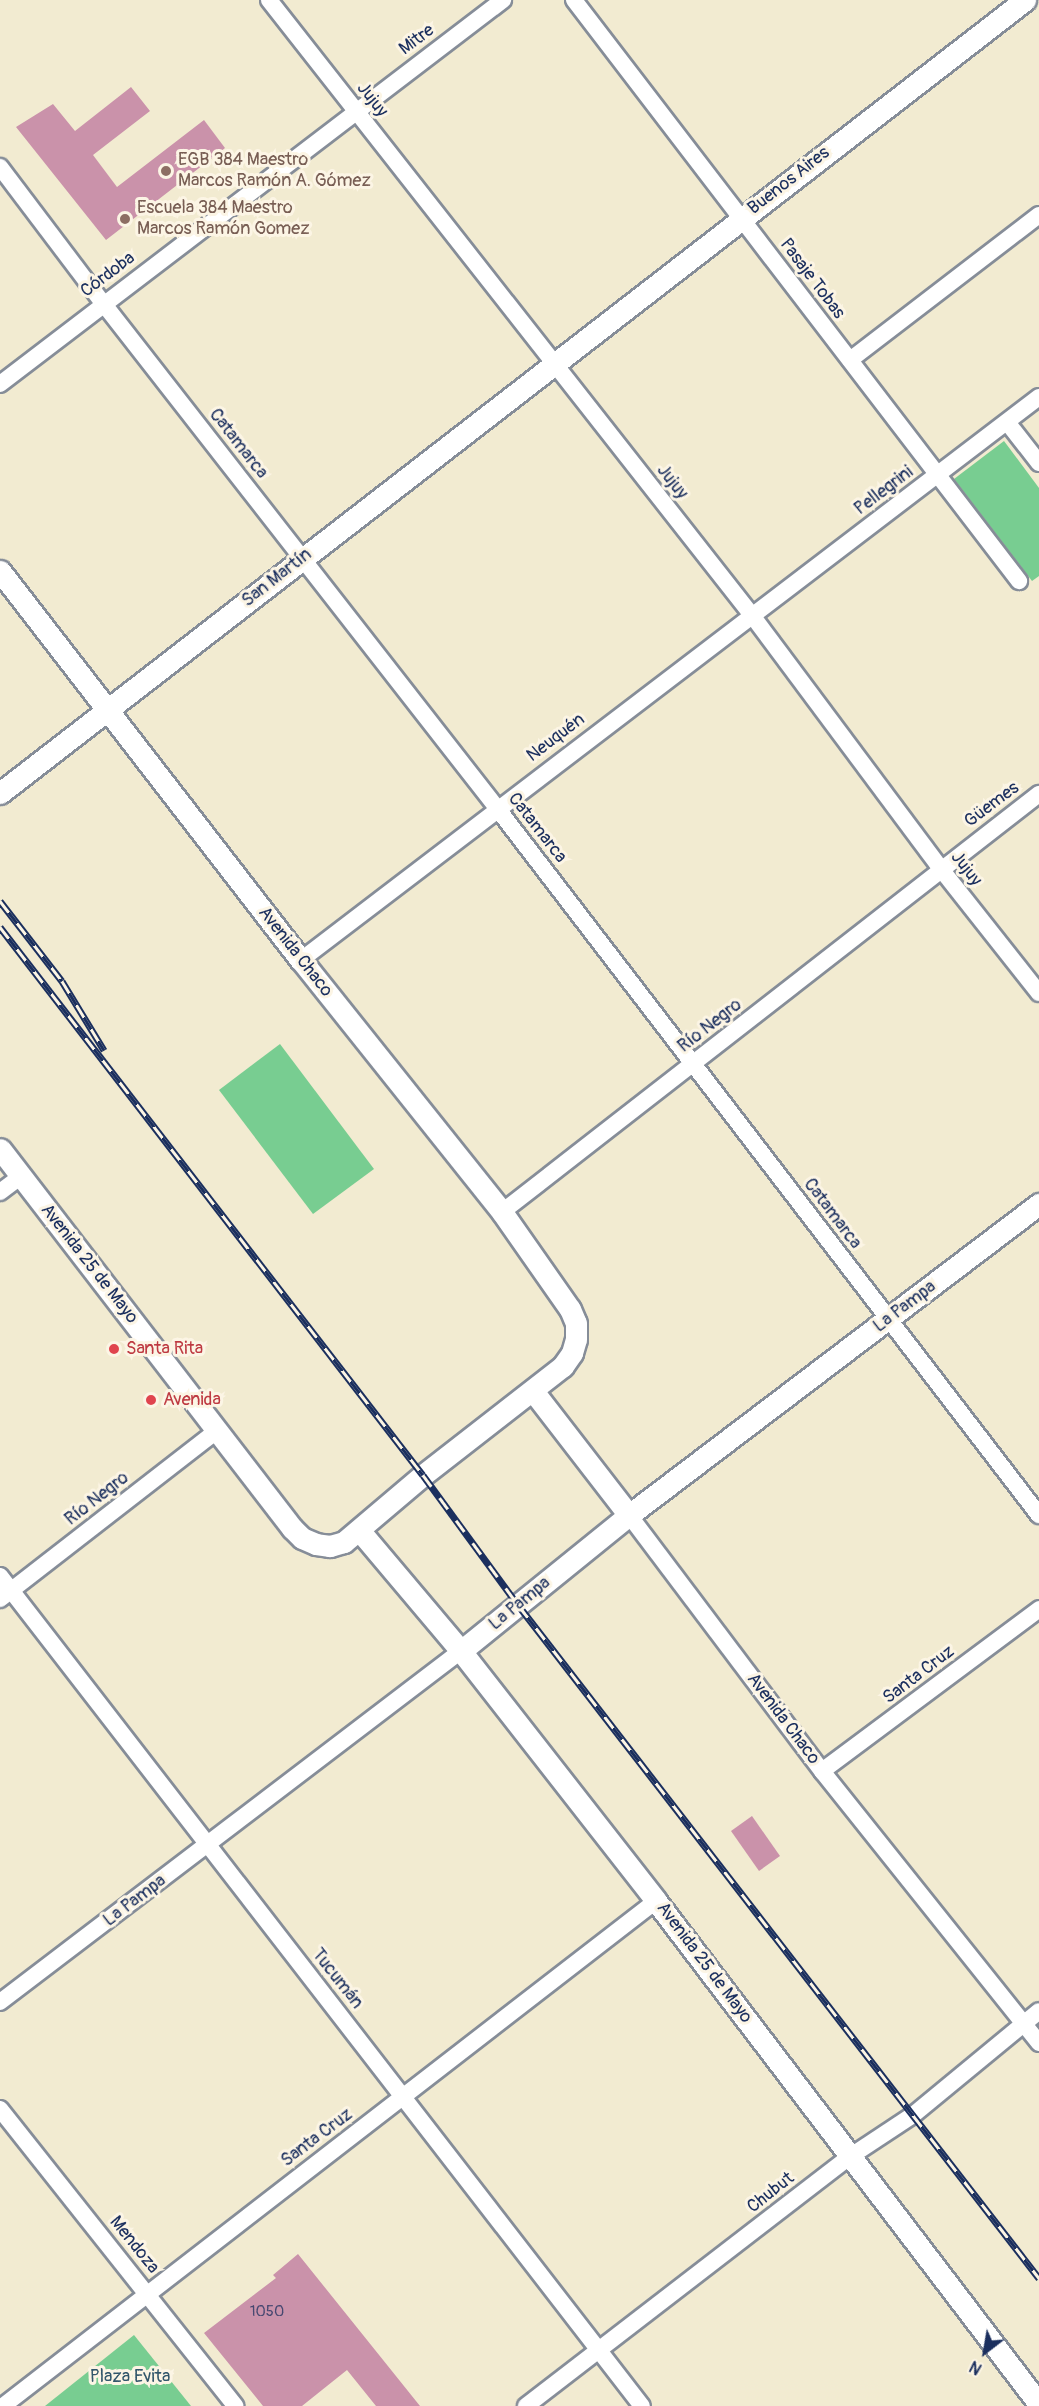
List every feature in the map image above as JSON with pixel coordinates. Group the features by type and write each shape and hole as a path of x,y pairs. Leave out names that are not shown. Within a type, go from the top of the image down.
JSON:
{"street":[{"name":"Jujuy","path":"269,0 751,614 941,869 1039,993"},
{"name":"Mitre","path":"356,112 502,0"},
{"name":"Pasaje Tobas","path":"574,0 1019,581"},
{"name":"Buenos Aires","path":"554,363 1025,0"},
{"name":"Córdoba","path":"0,384 103,303 356,112"},
{"name":"Catamarca","path":"0,167 103,303 497,808 1039,1515"},
{"path":"850,360 1039,215"},
{"name":"San Martín","path":"0,793 554,363"},
{"name":"Pellegrini","path":"751,614 1039,397"},
{"path":"1007,422 1039,464"},
{"name":"Avenida Chaco","path":"0,571 301,960 502,1212 570,1309 576,1323 576,1339 572,1353 563,1366 533,1391 822,1771 1039,2043"},
{"name":"Neuquén","path":"301,960 751,614"},
{"name":"Güemes","path":"941,869 1039,794"},
{"name":"Río Negro","path":"502,1212 941,869"},
{"name":"Avenida 25 de Mayo","path":"0,1149 292,1528 302,1538 315,1544 330,1546 344,1542 359,1530 461,1651 656,1901 1039,2404"},
{"path":"0,1192 21,1176"},
{"name":"La Pampa","path":"0,2002 208,1846 461,1651 629,1515 1039,1204"},
{"path":"359,1530 423,1475 533,1391"},
{"name":"Río Negro","path":"5,1595 218,1430"},
{"name":"Tucumán","path":"0,1576 5,1595 208,1846 642,2406"},
{"name":"Santa Cruz","path":"822,1771 1039,1609"},
{"name":"Santa Cruz","path":"3,2406 147,2292 656,1901"},
{"name":"Chubut","path":"526,2406 851,2156 913,2115 1039,2011"},
{"name":"Mendoza","path":"0,2109 236,2406"}],"green space":[{"path":"1004,441 1039,488 1039,576 1032,581 954,479"},
{"path":"280,1044 374,1169 313,1214 219,1090"},
{"name":"Plaza Evita","path":"134,2335 191,2406 45,2406"}],"building":[{"name":"EGB 384 Maestro Marcos Ramón A. Gómez","path":"131,87 150,111 93,155 117,187 204,120 225,148 106,240 16,127 53,104 75,131"},
{"path":"752,1816 780,1856 759,1871 731,1831"},
{"path":"298,2254 420,2406 376,2406 347,2370 302,2406 263,2406 204,2333 276,2278 273,2275"}],"railway":[{"path":"0,901 62,981 104,1050"},
{"path":"0,927 423,1475 519,1606 1039,2278"}],"place":[{"name":"EGB 384 Maestro Marcos Ramón A. Gómez","path":"166,171"},
{"name":"Escuela 384 Maestro Marcos Ramón Gomez","path":"125,219"},
{"name":"Santa Rita","path":"114,1349"},
{"name":"Avenida","path":"151,1400"}]}
